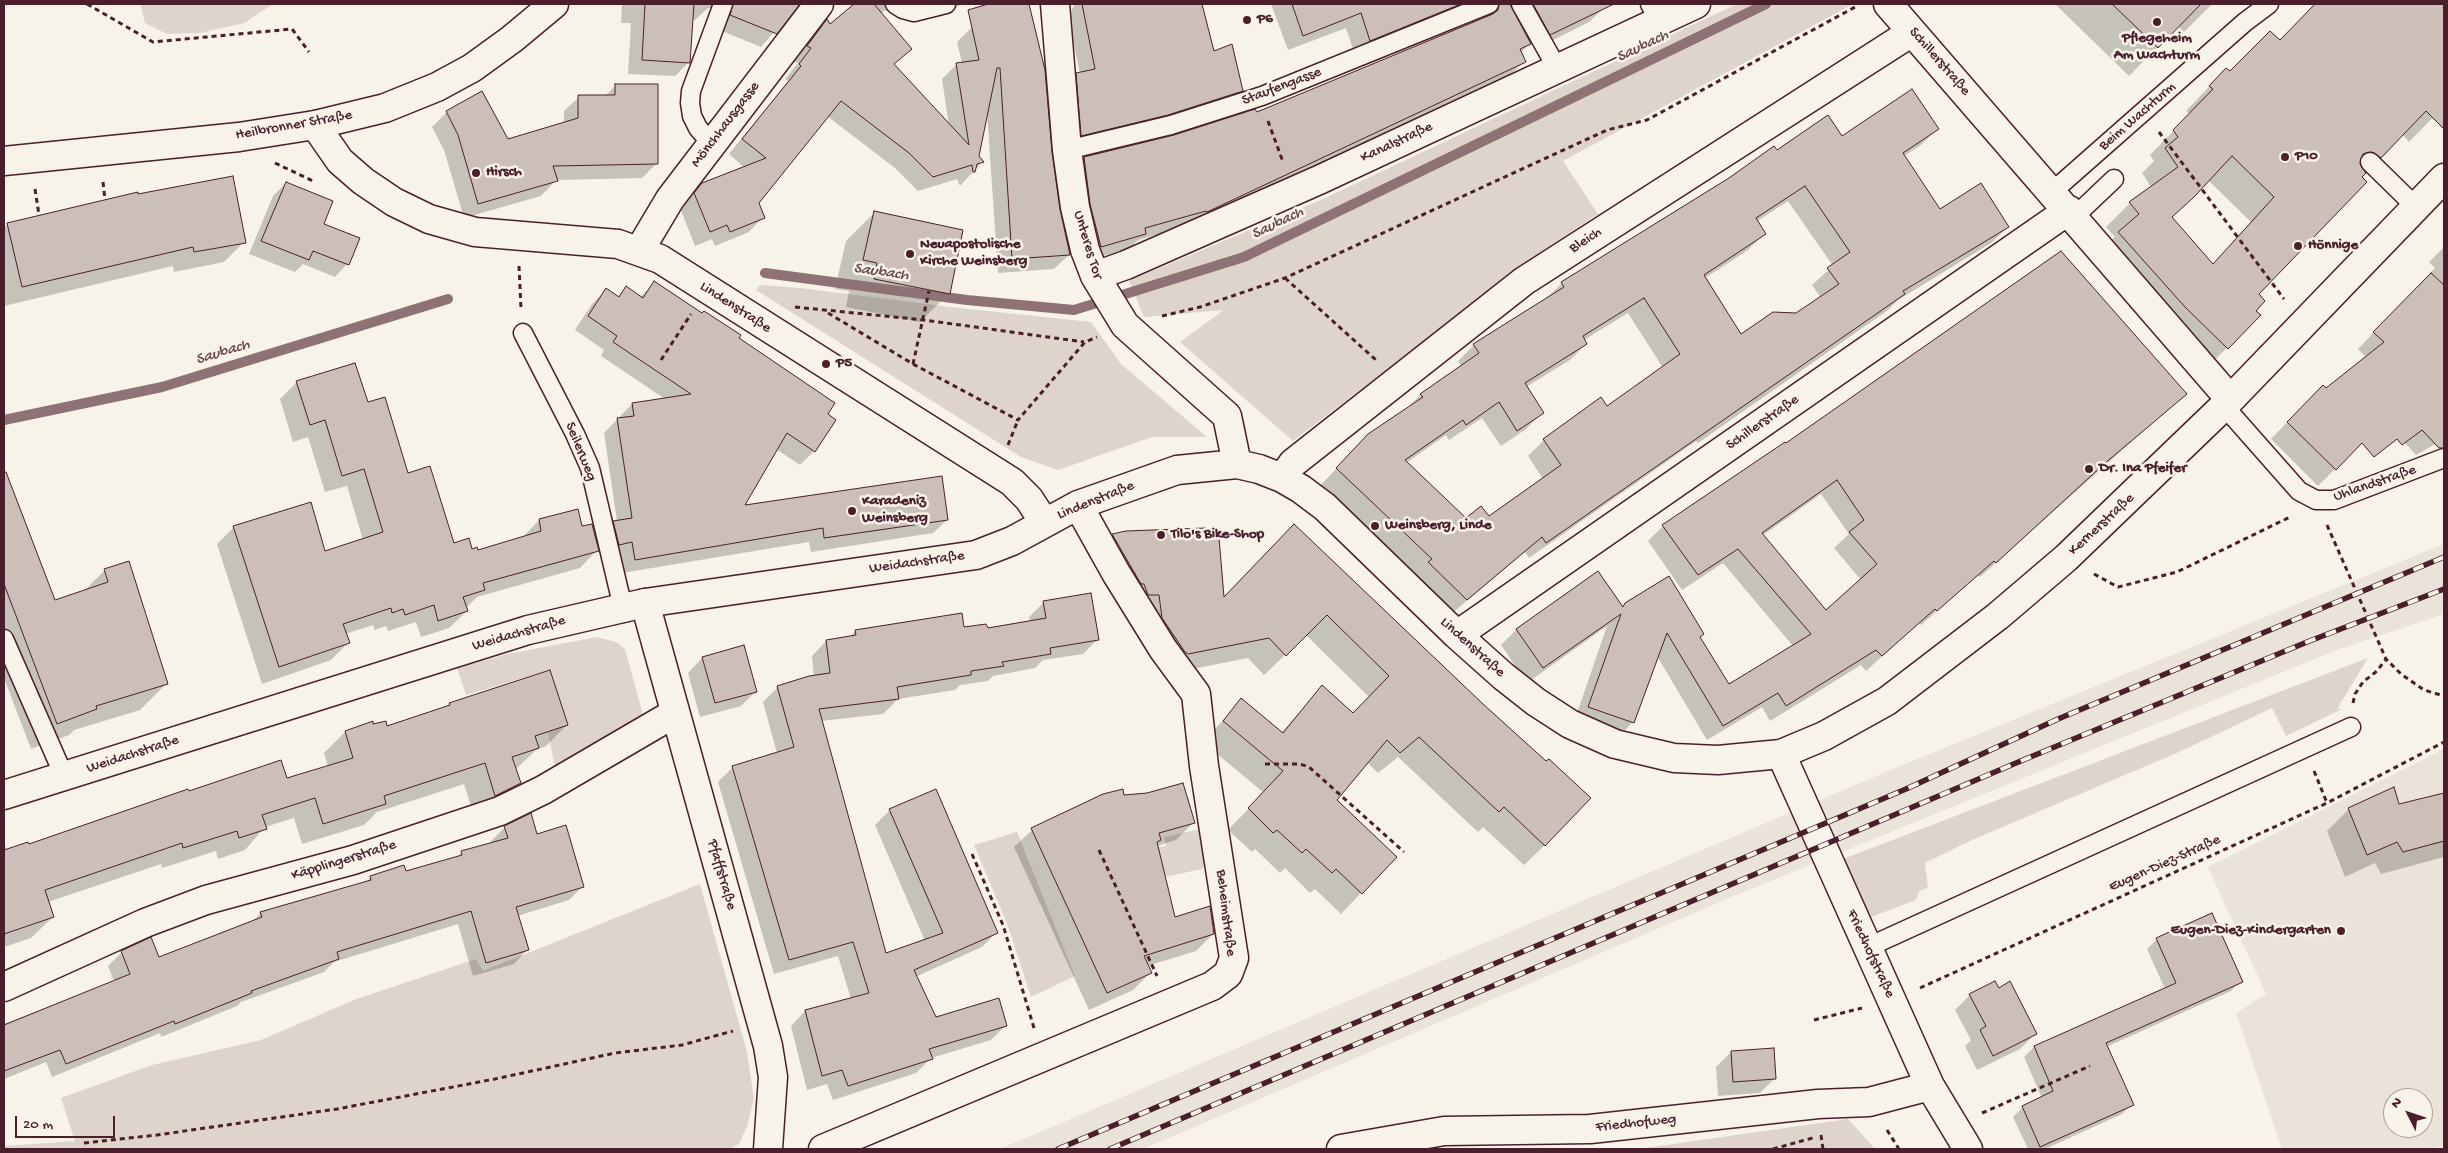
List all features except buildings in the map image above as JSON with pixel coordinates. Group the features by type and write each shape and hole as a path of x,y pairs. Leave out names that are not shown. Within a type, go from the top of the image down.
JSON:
{"street":[{"name":"Heilbronner Straße","path":"4,160 239,137 315,125 385,108 437,87 472,68 512,39 554,4"},
{"name":"Mönchhausgasse","path":"639,251 670,199 819,4"},
{"name":"Unteres Tor","path":"1055,4 1067,150 1075,207 1085,250 1099,284 1125,325 1228,416 1237,464"},
{"name":"Kanalstraße","path":"1099,284 1126,266 1296,190 1557,68 1654,12 1696,4"},
{"name":"Schillerstraße","path":"1888,4 2065,206 2227,402"},
{"name":"Bleich","path":"1282,478 1293,463 1524,281 1912,32"},
{"name":"Lindenstraße","path":"315,125 340,161 363,181 394,202 429,219 475,232 618,244 660,259 1012,482 1029,499 1044,522 1078,505 1177,470 1237,464 1259,469 1282,478 1301,489 1325,507 1457,636 1536,702 1570,724 1615,744 1674,758 1718,760 1781,754"},
{"name":"Kernerstraße","path":"1781,754 1824,736 1887,701 1998,616 2066,558 2227,402 2444,178"},
{"name":"Schillerstraße","path":"1457,636 2065,206"},
{"name":"Beheimstraße","path":"823,1149 1212,986 1228,974 1234,958 1204,766 1196,694 1163,649 1121,582 1078,505"},
{"name":"Weidachstraße","path":"4,795 528,630 634,606 976,555 1012,541 1044,522"},
{"name":"Pfaffstraße","path":"634,606 675,713 762,1021 773,1077 768,1149"},
{"name":"Käpplingerstraße","path":"4,987 145,923 206,900 353,860 500,811 543,790 675,713"},
{"name":"Friedhofstraße","path":"1781,754 1866,948 1892,1000 1930,1086 1968,1149"},
{"name":"Friedhofweg","path":"1341,1149 1444,1131 1590,1129 1818,1104 1869,1102 1930,1086"}],"lane":[{"path":"712,143 698,128 692,116 690,103 692,91 723,4"},
{"path":"895,4 903,9 914,12 946,4"},
{"name":"Staufengasse","path":"1067,150 1171,125 1262,96 1489,4"},
{"path":"1521,4 1557,68"},
{"name":"Beim Wachturm","path":"2065,206 2143,112 2268,4"},
{"path":"2370,162 2416,207"},
{"path":"2065,206 2114,179"},
{"name":"Seilerweg","path":"523,332 575,434 590,468 634,606"},
{"name":"Uhlandstraße","path":"2227,402 2299,491 2316,500 2334,500 2444,458"},
{"path":"4,638 64,776"},
{"path":"1866,948 2351,727"}],"path":[{"path":"87,4 153,42 292,29 309,52"},
{"path":"826,312 913,364 1018,420 1085,342 1125,325 1200,307 1285,278 1607,130 1647,120 1861,4"},
{"path":"1262,96 1270,132 1296,190"},
{"path":"2143,112 2303,324"},
{"path":"103,181 105,200"},
{"path":"35,188 39,216"},
{"path":"519,265 520,280"},
{"path":"1285,278 1398,380"},
{"path":"661,360 707,290"},
{"path":"913,364 929,291"},
{"path":"788,306 826,312 924,320 1085,342"},
{"path":"2066,558 2118,587 2177,572 2288,519 2316,500 2386,659 2400,674 2424,690 2444,696"},
{"path":"2351,727 2355,694 2363,682 2377,671 2386,659"},
{"name":"Eugen-Diez-Straße","path":"1814,1020 1892,1000 2327,803 2444,742"},
{"path":"2305,747 2327,803"},
{"path":"1265,764 1300,764 1309,767 1404,852"},
{"path":"1099,850 1168,1004"},
{"path":"972,854 1003,925 1042,1057"},
{"path":"84,1143 158,1136 336,1109 495,1079 615,1053 682,1046 762,1021"},
{"path":"1954,1125 2090,1066"},
{"path":"1773,1149 1821,1136"}],"shaded area":[{"path":"140,4 273,4 244,23 200,33 167,34 145,23"},
{"path":"1737,4 1853,4 1563,161 1598,214 1511,271 1411,351 1293,441 1180,342 1224,310 1144,317 1129,281 1323,199"},
{"path":"760,285 1091,322 1121,364 1207,437 1152,437 1058,470 1021,457 756,290"},
{"path":"2444,544 2444,614 2337,650 1734,896 1143,1149 1000,1149 1888,771"},
{"path":"597,637 616,642 625,649 643,715 625,730 555,767 548,732 568,725 550,670 466,695 457,668 508,654"},
{"path":"2368,658 2337,709 2342,709 2286,736 2272,708 2179,752 1972,840 1925,863 1928,888 1919,891 1916,900 1866,919 1843,859"},
{"name":"Eugen-Diez-Kindergarten","path":"2444,749 2444,1145 2429,1149 2282,1149 2236,1013 2266,994 2208,867"},
{"path":"1201,829 1208,859 1202,869 1132,884 1125,854 1166,846 1164,837"},
{"path":"1017,832 1075,976 1031,997 1008,926 974,845"},
{"path":"700,884 747,1052 754,1099 747,1126 739,1144 730,1149 4,1149 4,1146 75,1141 61,1098 152,1065 261,1040 354,1000 476,959 483,971"},
{"path":"1848,1119 1875,1149 1638,1149"}],"waterway":[{"name":"Saubach","path":"765,273 967,300 1074,310 1244,257 1766,4"},
{"name":"Saubach","path":"4,420 162,387 448,299"}],"railway":[{"path":"1058,1149 1906,789 2058,719 2444,557"},
{"path":"1110,1149 2016,763 2307,642 2444,589"}],"place":[{"name":"P6","path":"1247,20"},
{"name":"Pflegeheim Am Wachturm","path":"2157,22"},
{"name":"P10","path":"2285,157"},
{"name":"Hirsch","path":"476,173"},
{"name":"Hönnige","path":"2298,246"},
{"name":"Neuapostolische Kirche Weinsberg","path":"910,254"},
{"name":"P5","path":"826,364"},
{"name":"Dr. Ina Pfeifer","path":"2089,469"},
{"name":"Karadeniz Weinsberg","path":"852,511"},
{"name":"Weinsberg, Linde","path":"1375,526"},
{"name":"Tilo's Bike-Shop","path":"1161,535"},
{"name":"Eugen-Diez-Kindergarten","path":"2341,931"}]}
